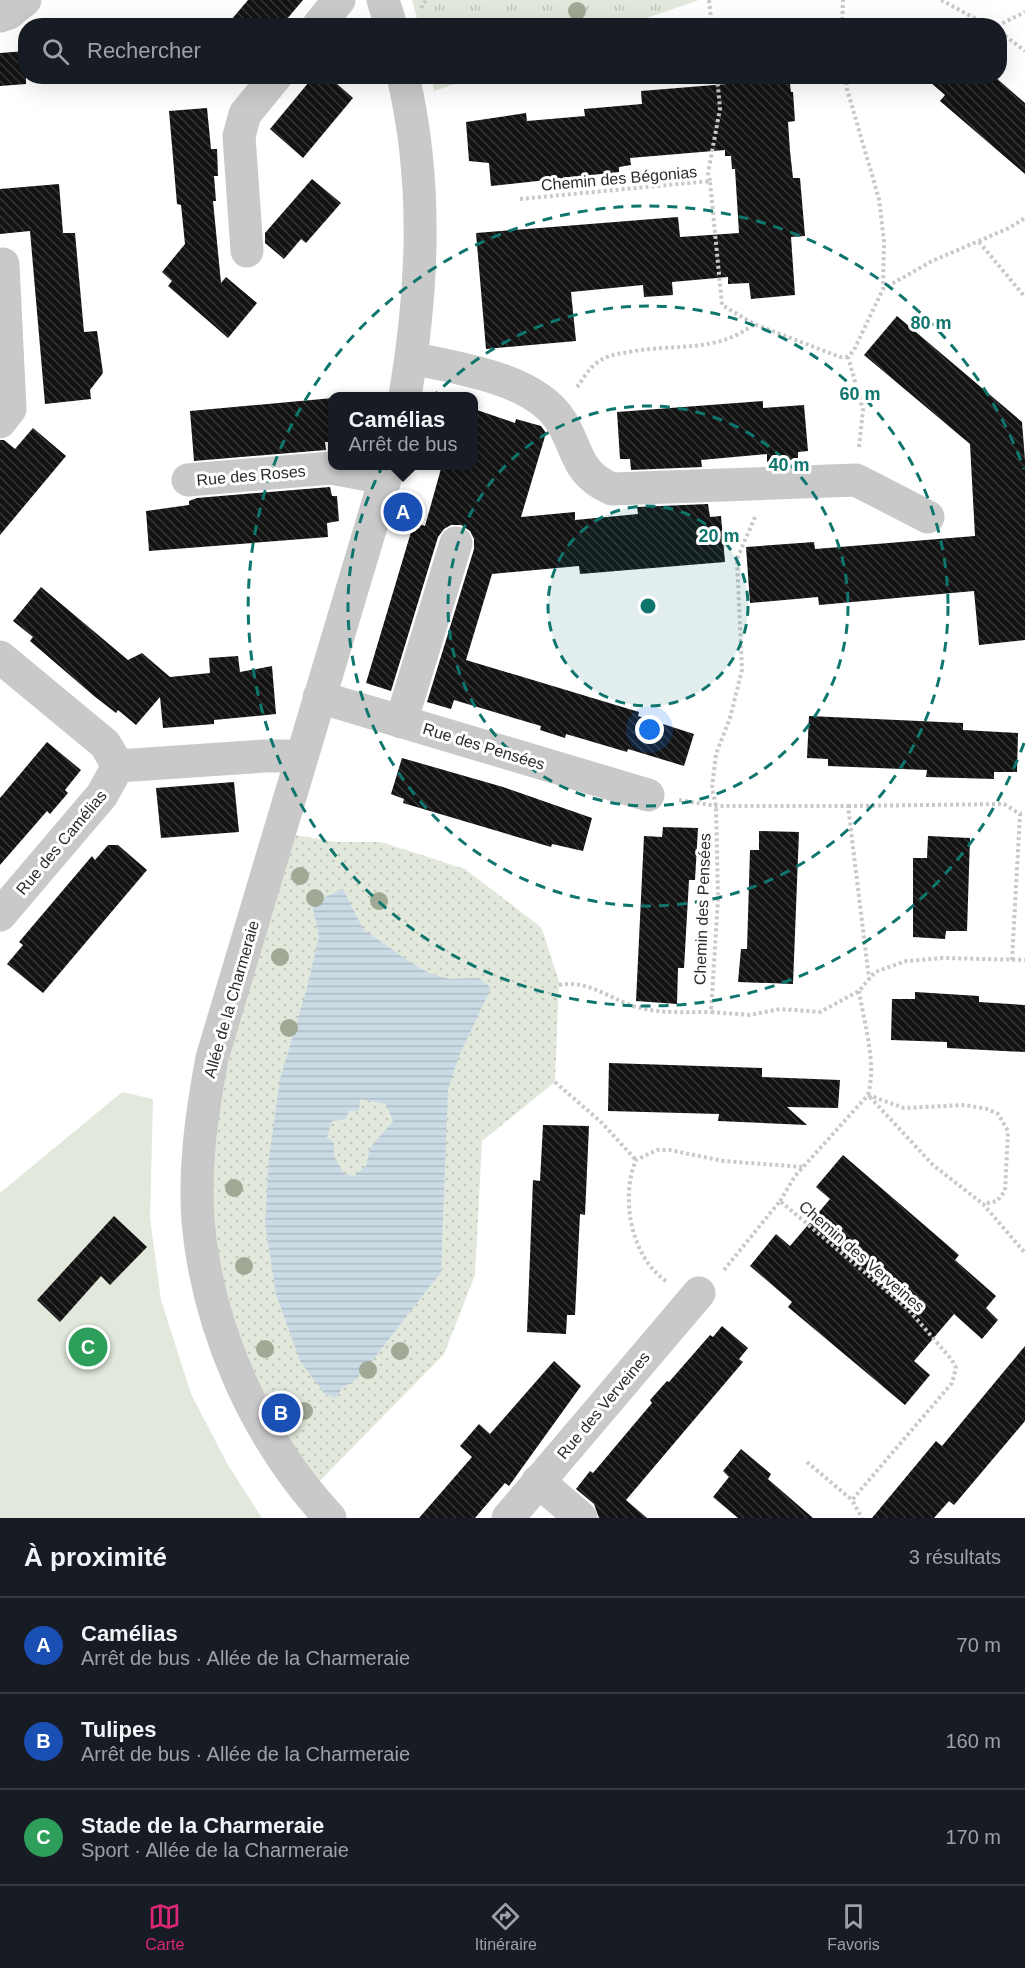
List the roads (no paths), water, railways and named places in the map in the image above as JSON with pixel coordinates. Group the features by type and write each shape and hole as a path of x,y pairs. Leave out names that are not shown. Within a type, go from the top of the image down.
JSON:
{"street":[{"path":"0,16 9,13 25,0"},
{"path":"324,18 339,0"},
{"path":"383,0 389,18"},
{"path":"247,251 239,136 245,114 269,84"},
{"path":"404,84 414,135 420,215 419,293 406,392"},
{"path":"0,422 10,409 3,264"},
{"path":"411,358 473,371 536,394 561,420 580,466 594,480 612,489 856,480 928,517"},
{"name":"Rue des Roses","path":"188,480 328,468"},
{"name":"Rue des Roses","path":"359,470 387,472"},
{"name":"Allée de la Charmeraie","path":"330,1518 308,1493 271,1441 239,1378 209,1290 198,1222 198,1149 212,1058 387,472"},
{"path":"401,722 456,543"},
{"path":"0,657 105,744 118,766 265,756 302,756"},
{"name":"Rue des Pensées","path":"319,698 648,795"},
{"name":"Rue des Camélias","path":"0,915 102,795 118,766"},
{"name":"Rue des Verveines","path":"508,1518 699,1293"},
{"path":"538,1481 581,1518"}],"water":[{"path":"343,889 363,929 410,962 429,973 449,979 479,978 491,988 459,1056 448,1089 441,1272 372,1361 355,1380 342,1388 336,1398 325,1394 300,1361 276,1294 265,1224 269,1158 280,1079 307,988 319,936 312,903","holes":["360,1099 386,1104 393,1121 370,1148 366,1166 354,1176 344,1174 334,1156 334,1143 327,1137 332,1121 346,1119 349,1111 359,1111"]}],"place":[{"name":"Camélias","path":"403,512"},
{"name":"Stade de la Charmeraie","path":"88,1347"},
{"name":"Tulipes","path":"281,1413"}]}
